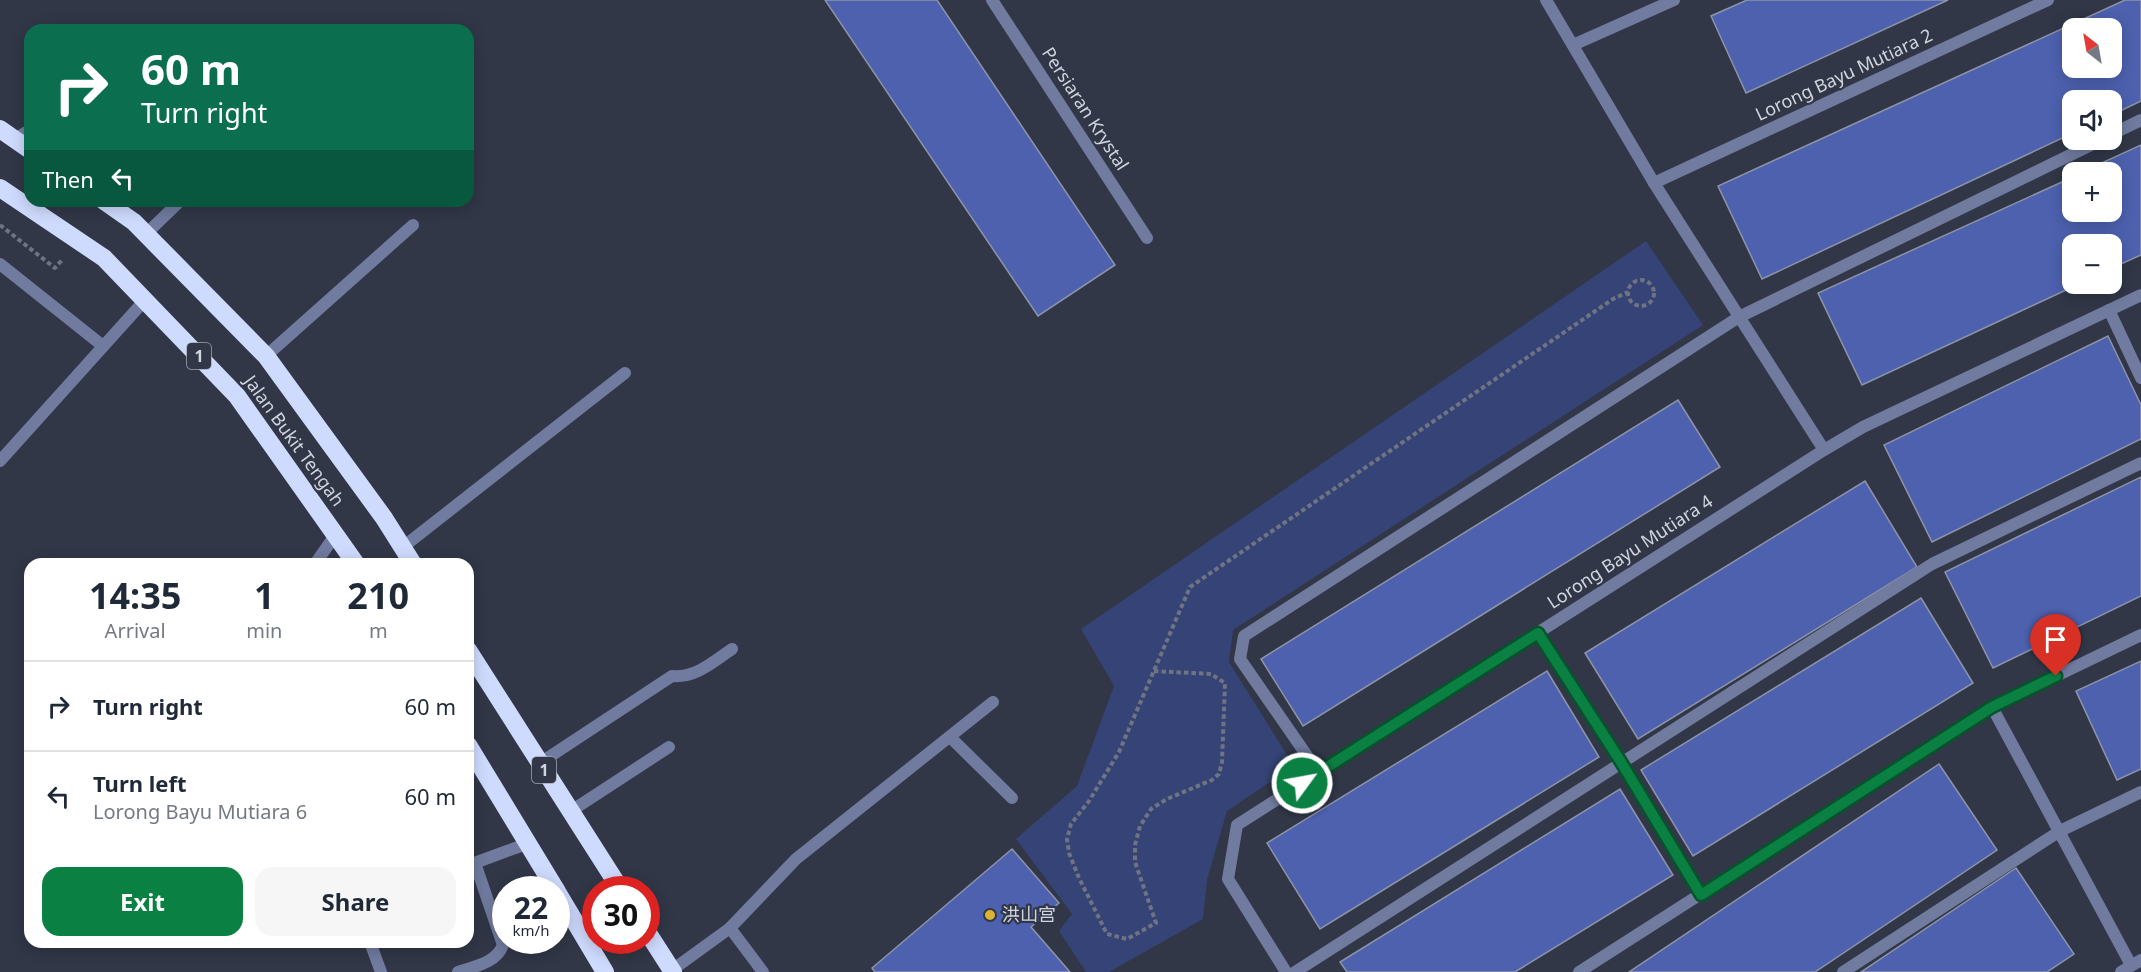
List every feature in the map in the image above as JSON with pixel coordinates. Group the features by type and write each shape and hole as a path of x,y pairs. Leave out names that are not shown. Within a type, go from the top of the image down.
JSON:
{"highway":[{"name":"Jalan Bukit Tengah","path":"0,188 24,204"},
{"name":"Jalan Bukit Tengah","path":"28,207 104,258 237,396 352,558"},
{"name":"Jalan Bukit Tengah","path":"113,207 134,222 266,356 384,518 409,558"},
{"name":"1","path":"474,659 612,876"},
{"path":"474,755 548,876"},
{"path":"570,913 605,972"},
{"path":"660,951 673,971"}],"street":[{"name":"Persiaran Krystal","path":"992,0 1147,238"},
{"path":"1546,0 1654,183 1824,450"},
{"path":"1573,45 1674,0"},
{"name":"Lorong Bayu Mutiara 2","path":"1654,183 2048,0"},
{"path":"2122,129 2141,120"},
{"path":"1319,773 1240,659 1244,636 1739,317 2081,150"},
{"path":"146,234 174,207"},
{"path":"266,356 413,225"},
{"path":"0,264 103,346"},
{"name":"Lorong Bayu Mutiara 4","path":"1286,972 1228,879 1237,825 1863,427 2141,295"},
{"path":"0,461 145,300"},
{"path":"2109,310 2141,378"},
{"path":"403,547 625,373"},
{"path":"1295,972 1932,564 2141,463"},
{"path":"319,558 336,534"},
{"path":"1538,633 1621,762 1701,895"},
{"path":"1579,972 1992,707 2141,635"},
{"path":"540,763 672,676 698,672 732,649"},
{"path":"673,971 730,928 796,858 993,702"},
{"path":"1992,707 2131,966"},
{"path":"950,736 1012,798"},
{"path":"571,811 669,747"},
{"path":"1843,972 2060,831 2141,792"},
{"path":"474,863 529,843"},
{"path":"458,972 489,961 499,954 503,945 474,872"},
{"path":"730,928 763,972"},
{"path":"372,948 381,972"}],"path":[{"path":"0,225 55,268"},
{"path":"1639,280 1648,281 1654,291 1653,300 1642,306 1634,304 1628,292 1632,285 1639,280"}],"shaded area":[{"path":"1646,241 1703,325 1233,630 1229,662 1294,766 1227,811 1207,880 1203,919 1109,972 1086,972 1059,931 1072,914 1016,839 1077,786 1114,686 1081,629"}],"building":[{"path":"825,0 937,0 1115,265 1038,316"},
{"path":"1747,0 1948,0 1746,93 1711,16"},
{"path":"2125,0 2141,0 2141,101 2122,110 2122,90 2062,90 2062,138 1762,279 1718,186 2062,29 2062,78 2122,78 2122,18 2086,18"},
{"path":"2141,145 2141,255 2122,264 2122,234 2062,234 2062,292 1862,385 1818,293 2062,182 2062,222 2122,222 2122,162 2104,162"},
{"path":"2108,336 2141,405 2141,439 1932,542 1884,445"},
{"path":"1678,400 1720,467 1303,726 1261,659"},
{"path":"2141,477 2141,596 1993,668 1945,572"},
{"path":"1865,481 1917,567 1638,739 1585,653"},
{"path":"1921,598 1973,683 1693,856 1641,770"},
{"path":"2141,661 2141,769 2117,780 2076,691"},
{"path":"1547,671 1599,757 1320,929 1267,843"},
{"path":"1939,764 1997,850 1815,972 1629,972"},
{"path":"1620,789 1673,875 1515,972 1347,972 1340,962"},
{"name":"洪山宫","path":"1012,849 1059,903 1031,927 1070,972 875,972 872,968"},
{"path":"2016,868 2074,954 2047,972 1861,972"}],"place":[{"name":"洪山宫","path":"990,915"}],"route":[{"path":"1302,783 1538,633 1621,762 1701,895 1992,707 2056,676"}]}
